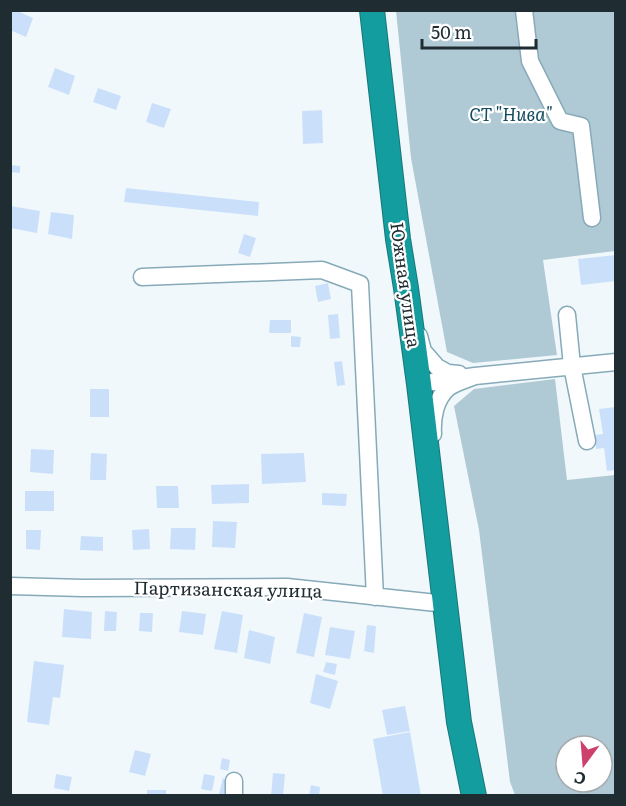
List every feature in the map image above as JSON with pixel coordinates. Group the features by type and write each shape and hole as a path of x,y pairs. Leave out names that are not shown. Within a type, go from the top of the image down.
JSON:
{"highway":[{"name":"Южная улица","path":"372,10 398,239 446,604 459,722 474,795"}],"street":[{"path":"524,10 530,61 560,121 580,126 592,218"},
{"path":"398,239 423,351 437,368 448,373 475,376"},
{"path":"142,277 322,270 360,284 375,597"},
{"path":"567,315 572,366 587,441"},
{"path":"418,384 615,362"},
{"path":"440,559 432,423 436,404 448,388 475,376"},
{"name":"Партизанская улица","path":"10,586 287,587 446,604"}],"green space":[{"name":"СТ \"Нива\"","path":"396,11 615,11 615,251 543,260 557,355 473,363 447,352 411,158"},
{"path":"555,379 567,480 615,475 615,795 515,795 510,782 479,530 454,406 474,389"}],"building":[{"path":"10,10 33,18 26,37 10,30"},
{"path":"55,68 75,76 69,95 48,87"},
{"path":"98,88 121,96 116,110 93,102"},
{"path":"152,103 171,109 164,128 146,122"},
{"path":"322,110 323,143 303,144 302,111"},
{"path":"10,165 20,166 20,173 10,172"},
{"path":"126,188 259,202 258,216 124,202"},
{"path":"10,206 40,211 37,233 10,228"},
{"path":"51,212 74,215 72,239 48,234"},
{"path":"244,234 256,238 250,257 238,253"},
{"path":"616,255 616,281 581,285 578,259"},
{"path":"328,283 331,299 318,302 315,286"},
{"path":"338,314 340,338 330,339 328,315"},
{"path":"270,320 291,320 291,333 269,333"},
{"path":"291,336 301,337 300,347 291,347"},
{"path":"342,361 345,385 337,386 334,362"},
{"path":"90,389 109,389 109,417 90,417"},
{"path":"616,407 616,470 607,471 604,448 596,449 595,435 603,434 599,409"},
{"path":"31,449 54,450 53,474 30,472"},
{"path":"91,453 107,454 106,480 90,480"},
{"path":"304,453 306,482 262,484 261,454"},
{"path":"249,484 249,503 212,504 211,485"},
{"path":"156,486 178,486 179,508 157,508"},
{"path":"25,491 54,491 54,511 25,511"},
{"path":"322,493 347,494 346,506 322,505"},
{"path":"213,521 237,522 235,548 212,547"},
{"path":"171,528 196,528 195,550 170,549"},
{"path":"149,529 150,549 133,550 132,530"},
{"path":"26,530 41,530 40,550 26,549"},
{"path":"81,536 103,537 103,551 80,550"},
{"path":"64,609 92,612 91,639 62,637"},
{"path":"105,611 117,612 116,631 104,631"},
{"path":"182,611 206,614 203,635 179,632"},
{"path":"222,611 243,615 237,653 214,649"},
{"path":"140,613 153,613 152,632 139,631"},
{"path":"304,613 322,617 314,657 296,653"},
{"path":"367,625 376,626 374,653 364,651"},
{"path":"330,627 355,631 350,659 325,655"},
{"path":"249,630 275,637 270,664 244,658"},
{"path":"34,661 64,665 60,698 53,697 49,725 27,722"},
{"path":"326,662 337,664 335,675 323,672"},
{"path":"316,674 338,681 330,709 310,703"},
{"path":"405,706 410,731 387,735 382,710"},
{"path":"410,732 421,796 383,796 373,739"},
{"path":"135,750 151,754 145,776 129,772"},
{"path":"222,758 230,760 228,771 220,769"},
{"path":"273,773 285,774 283,796 271,796"},
{"path":"56,774 72,777 69,791 54,788"},
{"path":"204,774 215,776 212,791 201,789"},
{"path":"223,778 234,781 230,796 219,794"},
{"path":"311,785 320,787 319,796 309,796"},
{"path":"147,790 166,790 166,796 147,796"}]}
